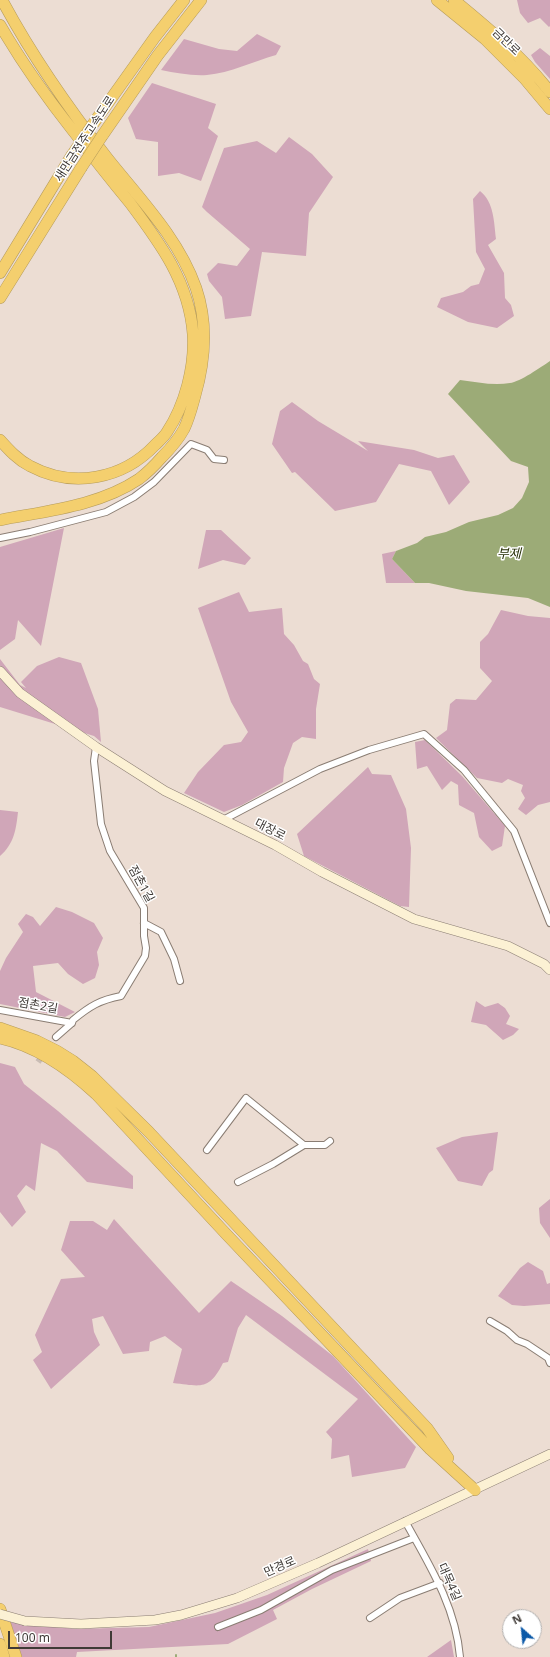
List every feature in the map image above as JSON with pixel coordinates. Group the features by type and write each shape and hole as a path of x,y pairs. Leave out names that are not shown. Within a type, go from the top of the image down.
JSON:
{"highway":[{"path":"0,520 94,500 119,490 140,478 173,446 184,429 199,383 204,350 202,310 196,287 176,246 107,158 62,96 31,50 2,0"},
{"name":"새만금전주고속도로","path":"0,273 72,155 155,37 184,0"},
{"name":"새만금전주고속도로","path":"0,298 102,136 158,56 201,0"},
{"name":"금만로","path":"438,0 486,39 524,78 550,109"},
{"name":"금만로","path":"454,0 494,33 542,81 550,92"},
{"path":"0,25 15,50 51,102 145,223 167,255 184,291 191,315 193,335 192,359 188,380 179,410 166,433 149,451 131,466 105,476 86,479 65,478 47,474 30,466 13,454 0,440"},
{"path":"0,1028 37,1041 73,1061 92,1076 143,1127 427,1428 460,1475"},
{"path":"0,1031 19,1035"},
{"path":"0,1038 27,1046 48,1058 80,1080 115,1114 236,1245 430,1449 475,1490"},
{"path":"0,1044 28,1050 48,1058"},
{"path":"0,1609 16,1657"},
{"path":"0,1644 4,1657"}],"street":[{"path":"0,538 30,532 106,512 134,498 154,482 191,444 207,450 214,458 224,460"},
{"name":"대장로","path":"0,671 20,693 96,747 165,791 275,845 322,872 414,919 508,946 544,964 550,970"},
{"path":"223,820 320,769 369,750 424,734 464,770 514,831 550,923"},
{"name":"점촌1길","path":"56,1037 89,1007 105,999 121,996 145,956 144,908 110,851 101,824 94,761 96,747"},
{"path":"144,923 162,932 174,960 180,981"},
{"name":"점촌2길","path":"0,1010 72,1023"},
{"path":"207,1150 246,1098 304,1145"},
{"path":"238,1182 273,1164 304,1145 325,1145 330,1141"},
{"path":"490,1321 507,1331 517,1340 548,1358 550,1363"},
{"name":"만경로","path":"0,1614 25,1621 81,1624 155,1620 181,1616 237,1598 272,1584 550,1454"},
{"name":"대목4길","path":"405,1522 440,1583 451,1614 460,1657"},
{"path":"218,1627 262,1610 332,1570 414,1538"},
{"path":"370,1618 400,1598 440,1583"}],"shaded area":[{"path":"517,0 550,0 550,26 549,27 540,18 528,23 520,13"},
{"path":"257,34 281,46 276,55 216,74 190,75 161,70 184,39 219,49 237,51"},
{"path":"540,48 550,56 550,79 535,62 531,55"},
{"path":"152,83 216,104 208,128 218,136 201,181 179,173 158,176 158,142 136,139 128,118"},
{"path":"289,137 312,154 333,177 309,213 306,256 262,252 251,316 225,319 222,297 209,281 207,274 218,263 237,266 250,249 202,207 224,148 257,141 276,153"},
{"path":"480,191 485,196 491,207 494,219 496,239 488,245 504,273 505,298 511,305 514,316 497,328 468,322 437,307 441,298 463,292 471,286 479,284 485,269 476,252 473,199"},
{"path":"292,402 318,421 368,451 358,441 414,450 438,458 454,455 470,482 449,505 431,471 399,464 376,502 335,511 295,472 292,473 272,444 280,411"},
{"path":"64,528 41,646 18,620 15,639 0,650 0,547"},
{"path":"206,530 221,530 251,558 245,565 223,560 198,569"},
{"path":"396,551 392,559 415,583 386,583 382,554"},
{"path":"239,592 249,612 282,608 284,634 294,645 303,661 308,664 314,679 320,684 316,709 316,739 302,737 293,743 284,768 283,782 242,805 224,812 184,793 198,772 224,745 241,742 248,732 231,702 198,608"},
{"path":"501,610 528,616 550,618 550,802 538,805 526,815 518,809 525,798 521,791 523,785 508,779 502,783 477,778 436,738 447,730 450,704 456,699 476,700 492,681 480,668 480,642 488,634"},
{"path":"59,657 81,663 98,709 101,742 94,736 0,707 0,659 20,685 26,688 21,682 37,666"},
{"path":"425,740 462,776 505,826 502,846 492,851 479,837 474,813 459,805 458,785 451,781 442,790 427,766 417,769 415,742"},
{"path":"368,767 372,774 391,775 406,809 411,848 409,907 400,906 304,856 297,834"},
{"path":"0,810 18,812 14,836 8,847 0,856"},
{"path":"56,907 72,912 94,923 103,938 97,952 99,965 95,978 83,984 68,974 58,963 33,966 36,992 75,1012 65,1017 0,1004 0,971 6,958 23,932 18,924 26,914 33,917 40,926"},
{"path":"476,1001 485,1007 498,1003 505,1008 510,1016 506,1024 519,1029 513,1035 503,1040 486,1025 471,1022"},
{"path":"0,1063 15,1067 24,1084 58,1111 133,1176 133,1189 87,1182 57,1151 41,1143 35,1191 26,1185 17,1196 26,1212 12,1227 0,1212"},
{"path":"498,1132 493,1170 489,1173 482,1186 458,1181 436,1148 462,1137"},
{"path":"550,1199 550,1238 540,1223 539,1208"},
{"path":"114,1219 199,1313 231,1281 282,1316 333,1356 416,1447 405,1468 352,1477 349,1455 331,1459 332,1439 326,1432 358,1399 246,1315 238,1328 228,1362 223,1363 213,1378 203,1385 173,1383 182,1349 165,1336 150,1342 149,1351 123,1354 103,1316 92,1319 94,1332 100,1345 51,1389 33,1360 42,1352 35,1335 61,1279 85,1277 61,1250 70,1221 93,1221 107,1230"},
{"path":"528,1262 543,1271 547,1284 550,1283 550,1304 524,1306 512,1305 498,1296 520,1268"},
{"path":"368,1549 371,1561 312,1589 273,1610 277,1619 228,1644 77,1652 76,1657 21,1657 9,1622 75,1629 149,1627 215,1613 267,1595"},
{"path":"451,1640 454,1657 427,1657"}],"water":[{"name":"부제","path":"550,361 550,607 528,598 466,591 429,583 415,583 392,559 396,551 417,543 425,537 446,532 469,522 498,515 513,508 522,498 529,482 528,467 511,461 448,394 460,380 491,384 510,383 525,377"}],"tunnel":[{"path":"38,1062 56,1037"}]}
